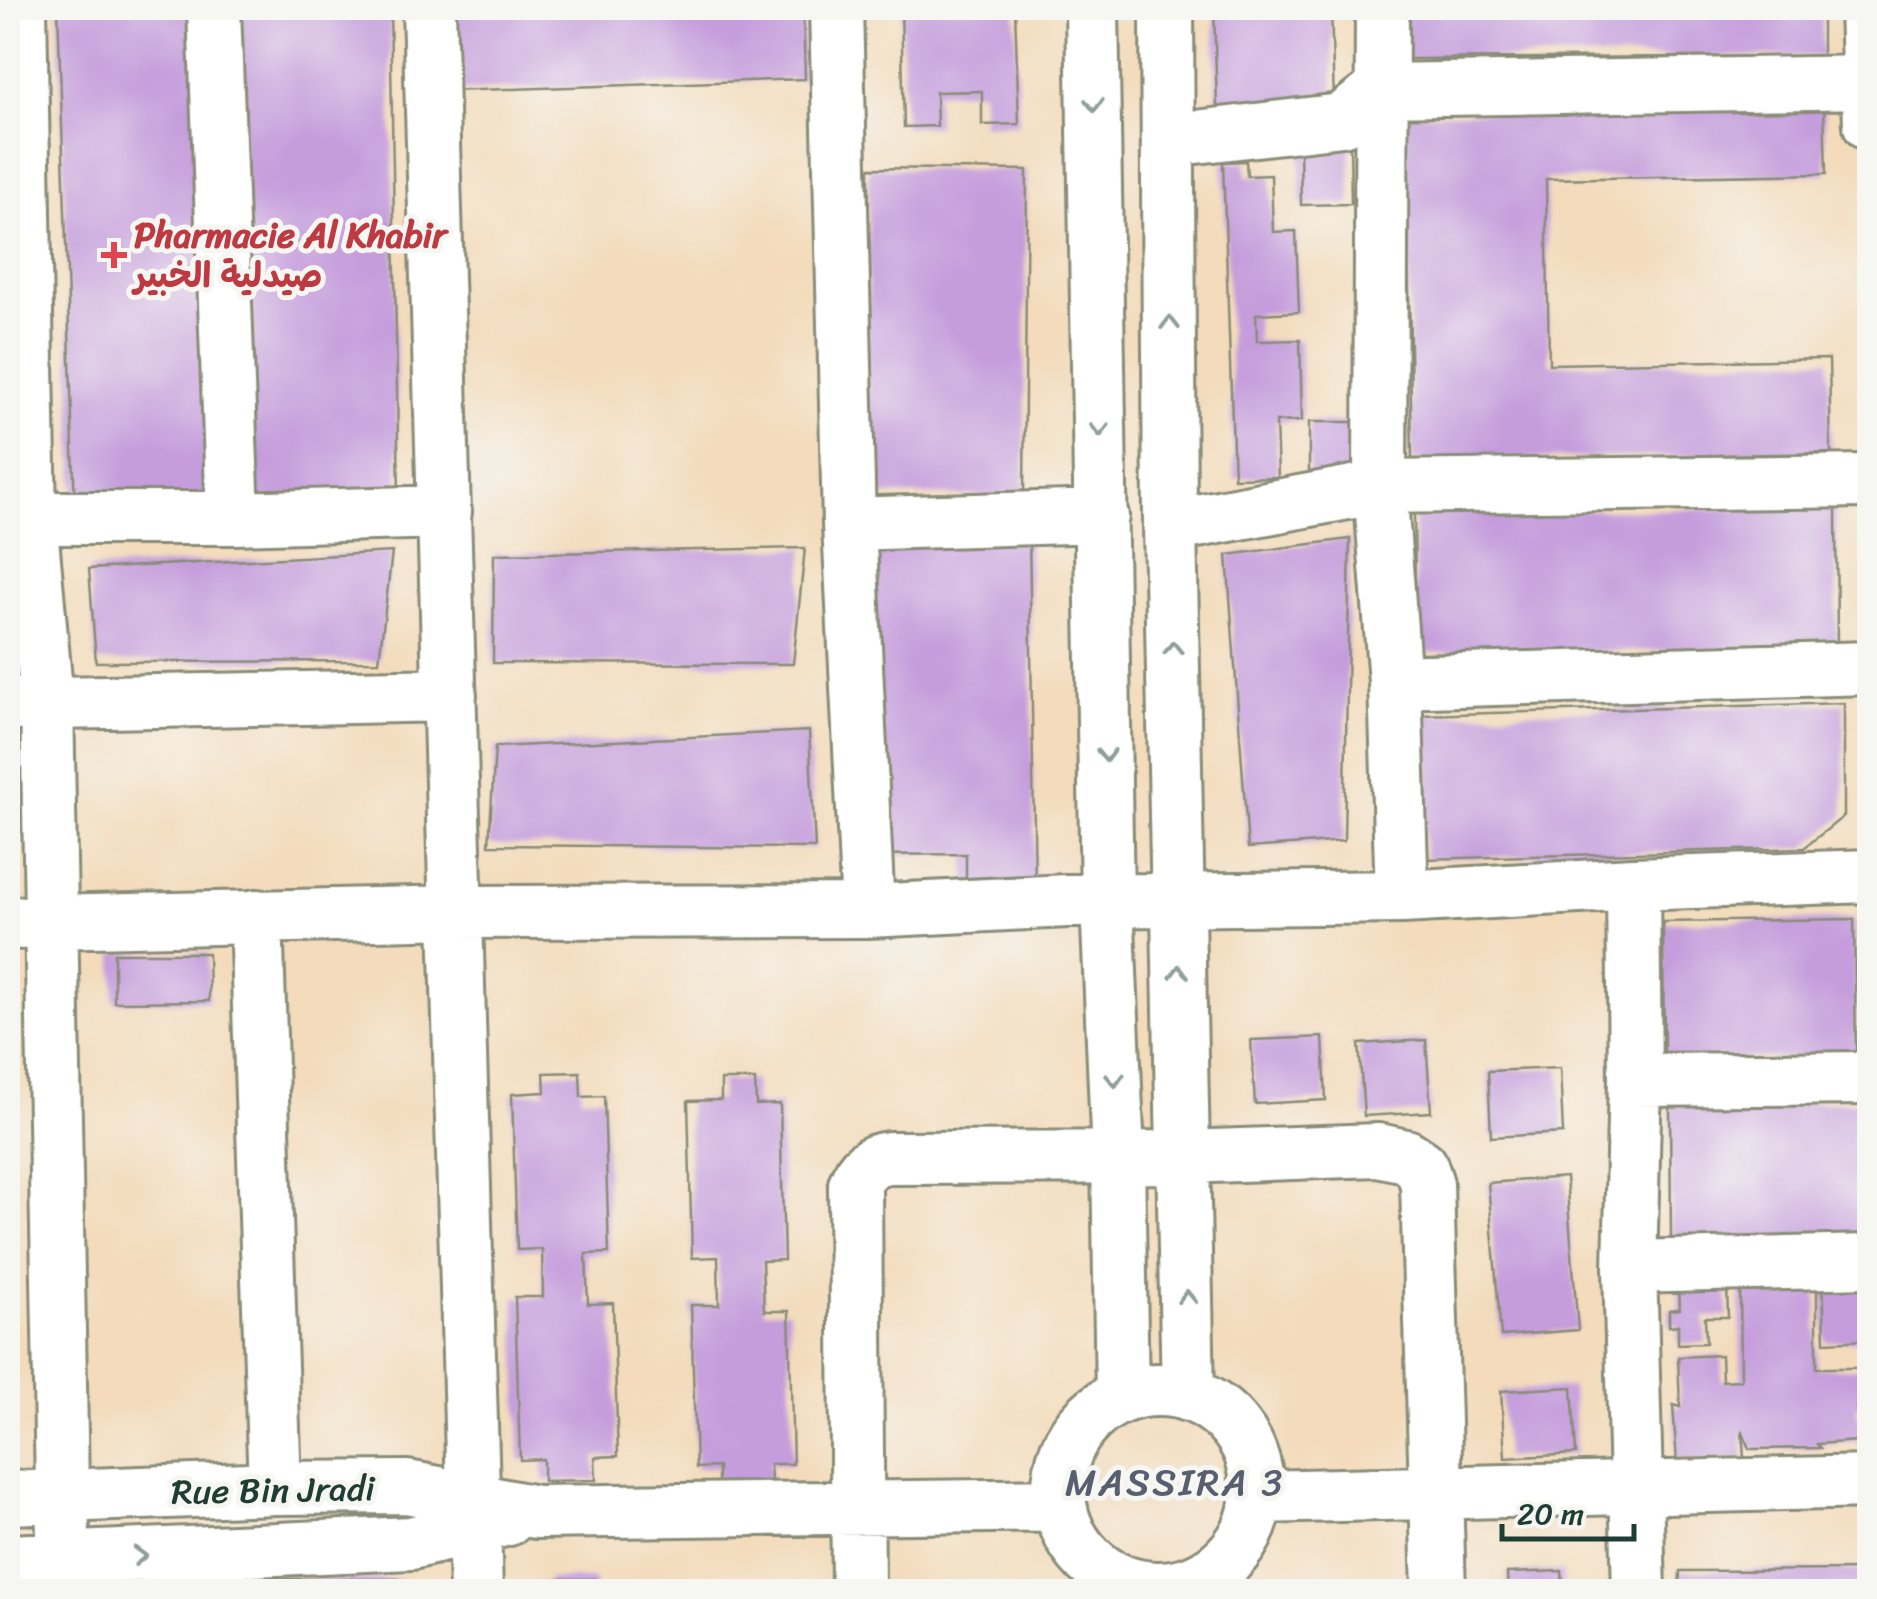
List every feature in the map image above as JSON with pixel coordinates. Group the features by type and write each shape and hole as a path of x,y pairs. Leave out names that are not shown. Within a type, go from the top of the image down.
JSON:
{"street":[{"path":"20,8 19,518 27,703 29,923 63,1497 64,1575"},
{"path":"214,8 233,518"},
{"path":"429,8 476,1592"},
{"path":"836,8 849,524 868,911"},
{"path":"1092,8 1107,901 1118,1157 1122,1396"},
{"path":"1167,8 1170,526 1188,1395"},
{"path":"1382,8 1380,487 1395,682 1402,897"},
{"path":"1170,140 1342,120 1381,90 1869,96 1866,8"},
{"path":"1170,526 1380,487 1870,481"},
{"path":"19,518 233,518 445,512"},
{"path":"849,524 1102,516"},
{"path":"1395,682 1870,668"},
{"path":"27,703 450,695"},
{"path":"29,923 456,912 868,911 1179,899 1402,897 1870,876"},
{"path":"1634,884 1635,1080 1630,1267 1639,1592"},
{"path":"256,916 275,1488"},
{"path":"1635,1080 1870,1078"},
{"path":"858,1592 854,1185 868,1164 889,1158 1184,1157 1378,1150 1406,1156 1421,1166 1427,1184 1439,1592"},
{"path":"1630,1267 1870,1261"},
{"path":"1157,1390 1188,1395 1224,1415 1241,1436 1252,1460 1256,1498 1250,1528 1206,1584 1129,1588 1085,1557 1068,1533 1059,1505 1060,1468 1074,1434 1101,1408 1122,1396 1157,1390"},
{"path":"1256,1498 1870,1482"},
{"name":"Rue Bin Jradi","path":"8,1498 407,1487 473,1514"},
{"name":"Rue Bin Jradi","path":"8,1560 64,1575 410,1543 473,1514 1059,1505"}],"building":[{"path":"58,8 200,8 217,503 75,507"},
{"path":"240,8 390,8 399,496 248,498"},
{"path":"446,8 803,8 805,79 449,91"},
{"path":"901,8 1015,8 1019,124 982,125 982,91 936,92 937,126 904,127"},
{"path":"1214,8 1331,8 1334,103 1217,107"},
{"path":"1400,8 1822,8 1822,56 1400,59"},
{"path":"1824,106 1826,174 1546,179 1549,364 1829,359 1831,453 1412,461 1406,114"},
{"path":"1350,143 1351,204 1301,205 1300,145"},
{"path":"1246,161 1247,176 1271,175 1273,232 1296,231 1299,312 1256,314 1257,341 1300,340 1302,421 1276,422 1278,477 1234,478 1223,162"},
{"path":"869,168 1027,170 1024,496 867,495"},
{"path":"1309,422 1360,422 1360,477 1309,477"},
{"path":"1836,508 1837,649 1416,653 1414,512"},
{"path":"1029,532 1035,888 966,888 966,854 877,855 872,535"},
{"path":"1350,539 1344,841 1248,848 1227,555"},
{"path":"805,548 793,664 493,663 494,554"},
{"path":"392,552 379,661 96,662 89,569"},
{"path":"1844,703 1844,816 1804,848 1425,859 1421,715"},
{"path":"809,731 815,848 489,845 495,747"},
{"path":"1854,919 1856,1057 1664,1059 1663,922"},
{"path":"114,953 208,953 209,1001 114,1002"},
{"path":"1323,1037 1326,1100 1255,1104 1251,1040"},
{"path":"1426,1040 1431,1112 1364,1116 1359,1044"},
{"path":"1560,1068 1563,1133 1491,1137 1488,1071"},
{"path":"580,1072 581,1097 604,1096 609,1253 586,1254 588,1304 613,1303 618,1456 595,1457 596,1480 543,1481 543,1459 520,1460 515,1297 543,1297 542,1249 517,1250 512,1094 545,1092 544,1073"},
{"path":"721,1080 755,1080 756,1105 780,1104 784,1260 762,1261 764,1311 789,1311 793,1464 770,1464 771,1481 718,1483 718,1467 696,1468 691,1305 719,1305 718,1257 692,1258 688,1101 721,1100"},
{"path":"1862,1102 1863,1240 1671,1241 1670,1103"},
{"path":"1566,1177 1578,1330 1501,1336 1488,1183"},
{"path":"1869,1274 1870,1340 1825,1342 1823,1276"},
{"path":"1817,1281 1817,1368 1870,1368 1870,1407 1856,1407 1858,1416 1870,1415 1870,1440 1817,1444 1820,1448 1749,1449 1742,1430 1744,1458 1677,1463 1673,1405 1680,1407 1678,1357 1721,1355 1722,1381 1741,1380 1740,1282"},
{"path":"1727,1286 1728,1317 1705,1317 1706,1343 1678,1344 1678,1325 1669,1326 1669,1310 1679,1309 1678,1287"},
{"path":"1572,1387 1576,1454 1505,1458 1501,1391"},
{"path":"1870,1570 1870,1592 1679,1592 1680,1571"},
{"path":"1562,1571 1563,1588 1585,1588 1585,1592 1508,1592 1507,1573"},
{"path":"120,1579 399,1579 416,1592 120,1592"},
{"path":"548,1579 595,1579 595,1592 548,1592"},
{"path":"727,1585 766,1585 766,1592 727,1592"}],"place":[{"name":"Pharmacie Al Khabir صيدلية الخبير","path":"114,255"}],"district":[{"name":"MASSIRA 3","path":"1175,1482"}]}
